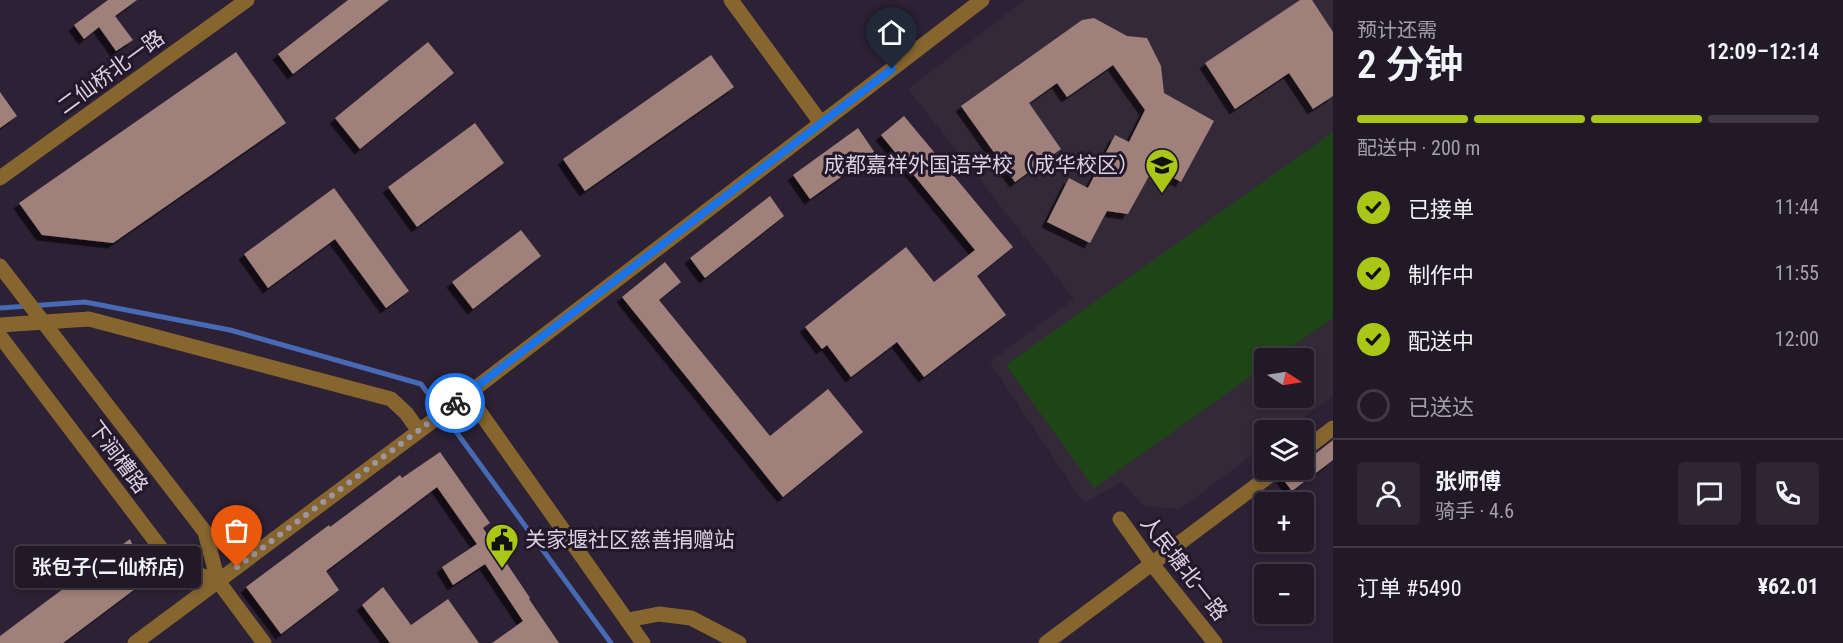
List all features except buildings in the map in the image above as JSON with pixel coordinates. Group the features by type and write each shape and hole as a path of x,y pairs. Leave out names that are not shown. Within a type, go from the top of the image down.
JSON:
{"street":[{"name":"二仙桥北一路","path":"0,178 247,0"},
{"path":"731,0 821,123"},
{"path":"135,643 423,429 982,0"},
{"path":"0,267 205,532 218,581 264,643"},
{"path":"0,325 40,318 89,318 391,399 423,429"},
{"name":"下涧槽路","path":"0,336 176,567 218,581"},
{"path":"463,398 643,643"},
{"path":"1314,442 1333,428"},
{"path":"1046,643 1264,480"},
{"name":"人民塘北一路","path":"1120,519 1152,564 1215,643"},
{"path":"628,620 659,614 691,618 739,643"}],"shaded area":[{"name":"成都嘉祥外国语学校（成华校区）","path":"1025,0 1333,0 1333,396 1300,420 1254,420 1254,454 1180,509 1143,506 1122,482 1084,503 990,362 1074,299 908,89"}],"green space":[{"path":"1333,132 1333,318 1290,348 1254,348 1254,374 1094,488 1006,365"}],"waterway":[{"path":"0,308 85,302 230,330 421,384 611,643"}],"way so far":[{"path":"237,567 455,403"}],"place":[{"name":"成都嘉祥外国语学校（成华校区）","path":"1162,194"},
{"name":"张包子(二仙桥店)","path":"237,567"},
{"name":"关家堰社区慈善捐赠站","path":"502,569"}],"route":[{"path":"455,403 892,69"}]}
